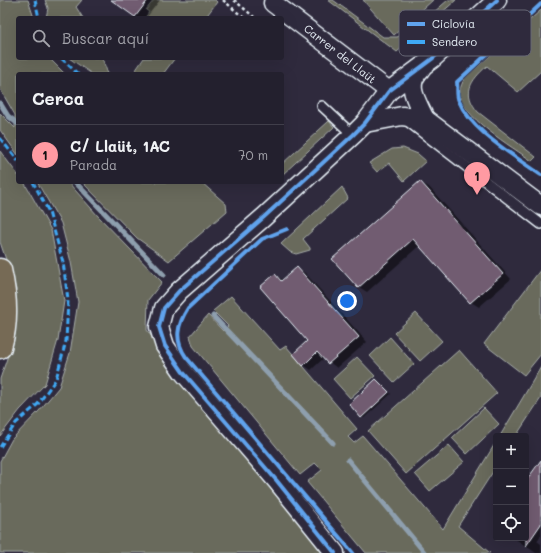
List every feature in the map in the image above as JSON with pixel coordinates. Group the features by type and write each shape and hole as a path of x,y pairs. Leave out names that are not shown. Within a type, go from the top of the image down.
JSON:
{"highway":[{"path":"0,270 6,297 3,336 0,347"}],"street":[{"path":"486,10 497,0"},
{"name":"Carrer del Llaüt","path":"273,3 388,91"},
{"path":"435,56 414,76 412,89 425,118 541,206"},
{"path":"335,553 277,481 183,372 165,346 159,327 164,308 179,291 259,222 359,129 388,91 432,59"},
{"path":"359,129 402,116 425,118"}],"lane":[{"path":"322,106 359,129"},
{"path":"402,116 541,224"}],"path":[{"path":"223,0 242,16"},
{"path":"234,0 253,16"}],"green space":[{"path":"0,0 28,0 33,16 16,16 16,60 51,60 63,72 16,72 16,152 0,130 0,113 15,128 15,115 0,89"},
{"path":"45,0 82,0 76,7 82,16 46,16 48,8"},
{"path":"154,0 215,0 217,2 206,16 146,16 149,12 146,10"},
{"path":"328,0 333,0 383,37 399,36 399,50 397,52"},
{"path":"363,0 433,0 422,10 399,10 399,31 394,35"},
{"path":"448,0 456,0 445,10 436,10"},
{"path":"541,10 541,71 518,92 487,66 472,82 469,93 470,99 478,112 536,157 532,161 488,130 477,120 467,110 461,100 460,91 464,79 490,56 531,56 531,19"},
{"path":"72,60 103,60 107,72 89,72"},
{"path":"143,60 174,60 164,72 134,72"},
{"path":"329,121 334,127 284,173 284,162"},
{"path":"403,148 418,154 426,161 404,181 389,163 377,172 369,163 392,149"},
{"path":"0,151 16,172 16,184 25,184 51,230 64,301 58,340 45,384 20,410 0,436 0,379 15,335 16,289 0,242"},
{"path":"38,184 70,184 98,216 162,282 148,300 147,330 194,398 324,553 0,553 0,461 12,439 39,411 59,387 70,353 78,302 71,262 61,223"},
{"path":"84,184 203,184 226,204 227,211 169,261 137,238"},
{"path":"342,187 348,198 303,239 310,250 296,254 290,252 281,244"},
{"path":"541,269 541,354 524,375 484,344"},
{"path":"231,296 280,350 286,346 357,429 348,437 354,443 363,436 443,529 493,447 493,472 458,526 490,553 366,553 307,482 322,470 315,463 300,475 193,346 190,336 208,315 223,331 228,326 213,311"},
{"path":"416,313 442,341 420,361 394,333"},
{"path":"390,337 414,364 394,382 370,356"},
{"path":"459,350 497,393 406,474 368,431"},
{"path":"357,357 375,376 350,398 333,379"},
{"path":"541,367 541,398 518,433 502,433"},
{"path":"484,408 499,424 467,454 452,438"},
{"path":"449,445 464,462 430,491 415,474"}],"building":[{"path":"111,0 148,0 136,16"},
{"path":"420,181 503,274 470,303 413,239 358,288 332,259"},
{"path":"297,267 359,337 328,364 317,352 303,366 293,354 307,341 260,287 275,274 281,281"},
{"path":"376,379 389,392 361,418 349,404"},
{"path":"541,460 541,524 526,546 526,541 529,541 529,477"}],"waterway":[{"path":"0,103 8,116 16,122"},
{"path":"77,184 164,275"},
{"path":"213,316 333,443"},
{"path":"348,460 425,553"}],"marked path":[{"path":"35,0 39,16"},
{"path":"63,60 76,72"},
{"path":"0,138 16,158"},
{"path":"0,447 16,423 38,404 56,379 66,341 68,300 63,262 49,212 34,184"}],"cycle path":[{"path":"486,10 497,0"},
{"path":"531,13 541,4"},
{"path":"335,553 277,481 183,372 165,346 159,327 164,308 179,291 264,217 353,135 365,123 389,91 435,56"},
{"path":"485,56 457,82 458,99 473,123 483,133 541,175"},
{"path":"287,229 262,239 188,308 179,326 178,339 182,351 186,357 353,553"}],"place":[{"name":"C/ Llaüt, 1AC","path":"477,195"}]}
